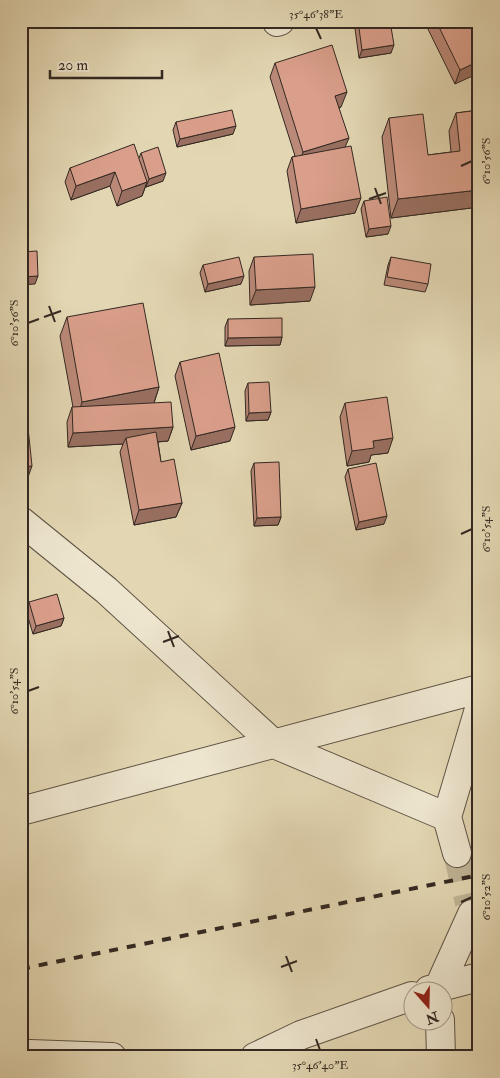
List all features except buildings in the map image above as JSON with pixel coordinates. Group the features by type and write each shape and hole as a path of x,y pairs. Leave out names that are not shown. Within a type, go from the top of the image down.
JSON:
{"street":[{"path":"21,521 106,590 274,744 447,816"},
{"path":"21,811 479,689"},
{"path":"457,854 447,816 479,709"},
{"path":"440,980 473,911"},
{"path":"452,985 479,977"},
{"path":"255,1057 301,1035 402,1000"},
{"path":"440,1030 441,1057"},
{"path":"21,1056 30,1054 112,1057"}],"tunnel":[{"path":"457,853 469,903"}],"railway":[{"path":"21,969 479,875"}]}
